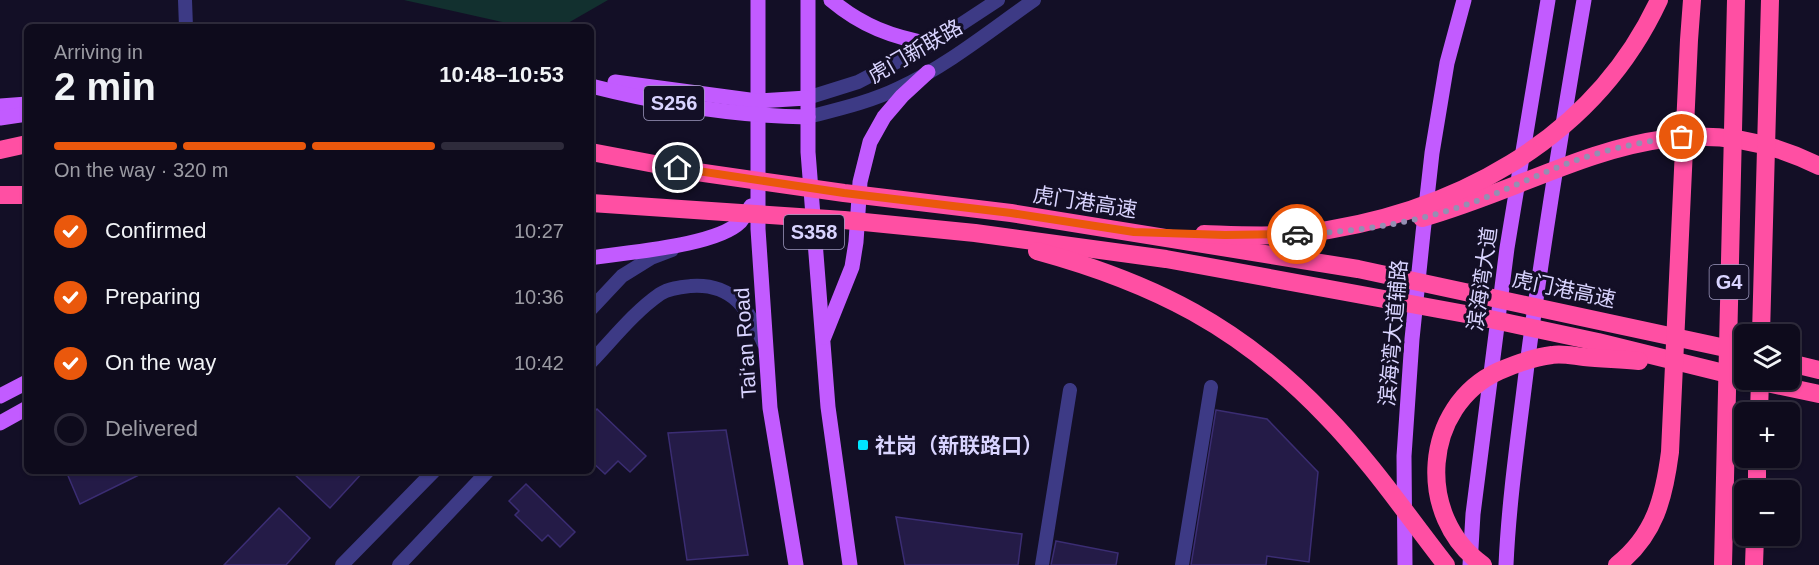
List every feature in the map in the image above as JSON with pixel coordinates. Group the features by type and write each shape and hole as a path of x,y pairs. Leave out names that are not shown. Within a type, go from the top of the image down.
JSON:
{"highway":[{"path":"1299,234 1348,226 1431,204 1471,187 1509,166 1544,142 1606,82 1632,48 1659,0"},
{"path":"1617,565 1630,555 1646,535 1660,508 1671,452 1692,0"},
{"name":"G4","path":"1723,565 1736,0"},
{"name":"G4","path":"1761,324 1770,0"},
{"path":"1134,232 1225,235 1299,234 1348,232 1400,224 1511,188 1566,164 1656,139 1707,137 1740,140 1781,150 1819,166"},
{"path":"0,150 24,145"},
{"name":"虎门港高速","path":"594,153 697,172 1011,213 1358,269 1734,350"},
{"path":"0,195 24,195"},
{"path":"594,203 844,220 975,233 1166,259 1472,315 1598,342 1734,376"},
{"path":"975,233 1091,266 1144,286 1195,312 1243,342 1287,377 1328,417 1446,565"},
{"path":"1483,565 1474,559 1457,540 1445,519 1437,496 1435,471 1438,447 1446,424 1460,403 1477,386 1497,372 1552,354 1635,360 1713,371"},
{"path":"1800,365 1819,370"},
{"path":"1800,390 1819,394"},
{"path":"1754,565 1755,546"},
{"path":"1434,549 1451,565"}],"main road":[{"name":"Tai‘an Road","path":"758,0 757,198 770,408 796,565"},
{"path":"831,0 849,16 880,31 906,40 931,44"},
{"name":"滨海湾大道辅路","path":"1405,565 1404,456 1412,339 1432,153 1447,63 1464,0"},
{"name":"滨海湾大道","path":"1470,565 1473,514 1502,285 1548,0"},
{"path":"1506,565 1515,459 1537,291 1584,0"},
{"path":"807,7 807,117"},
{"path":"823,346 825,332 852,267 860,182 870,142 884,117 902,96 928,72"},
{"name":"S256","path":"594,78 807,117"},
{"name":"S256","path":"594,87 632,96 757,108 807,98"},
{"path":"0,106 24,104"},
{"path":"0,118 24,114"},
{"name":"S358","path":"807,117 828,407 850,565"},
{"path":"594,258 691,243 722,233 739,222 757,198"},
{"path":"0,396 24,384"},
{"path":"0,423 24,410"}],"street":[{"path":"185,0 186,24"},
{"name":"虎门新联路","path":"807,98 858,82 931,44 998,0"},
{"name":"虎门新联路","path":"807,117 866,102 901,88 1034,0"},
{"path":"594,306 621,276 651,258 691,243"},
{"path":"594,359 632,318 662,293 679,287 702,285 724,290 742,304 756,325 766,348"},
{"path":"1182,565 1211,387"},
{"path":"1042,565 1070,390"},
{"path":"342,565 431,474"},
{"path":"399,565 485,474"}],"green space":[{"path":"404,0 608,0 566,24 511,24"}],"building":[{"path":"597,409 646,456 630,472 618,461 605,474 594,464 594,412"},
{"path":"1216,410 1267,419 1318,472 1309,562 1267,556 1266,565 1191,565"},
{"path":"726,430 748,555 687,560 668,433"},
{"path":"67,474 141,474 80,504"},
{"path":"294,474 361,474 330,508"},
{"path":"526,484 575,532 560,547 548,535 542,541 515,515 519,511 509,501"},
{"path":"279,508 310,538 286,565 224,565"},
{"path":"896,517 1022,534 1018,565 905,565"},
{"path":"1056,541 1118,553 1116,565 1051,565"}],"way so far":[{"path":"1297,234 1348,232 1400,224 1452,209 1511,188 1566,164 1608,151 1656,139 1682,137"}],"place":[{"name":"社岗（新联路口）","path":"863,445"}],"route":[{"path":"678,168 1134,232 1225,235 1297,234"}]}
